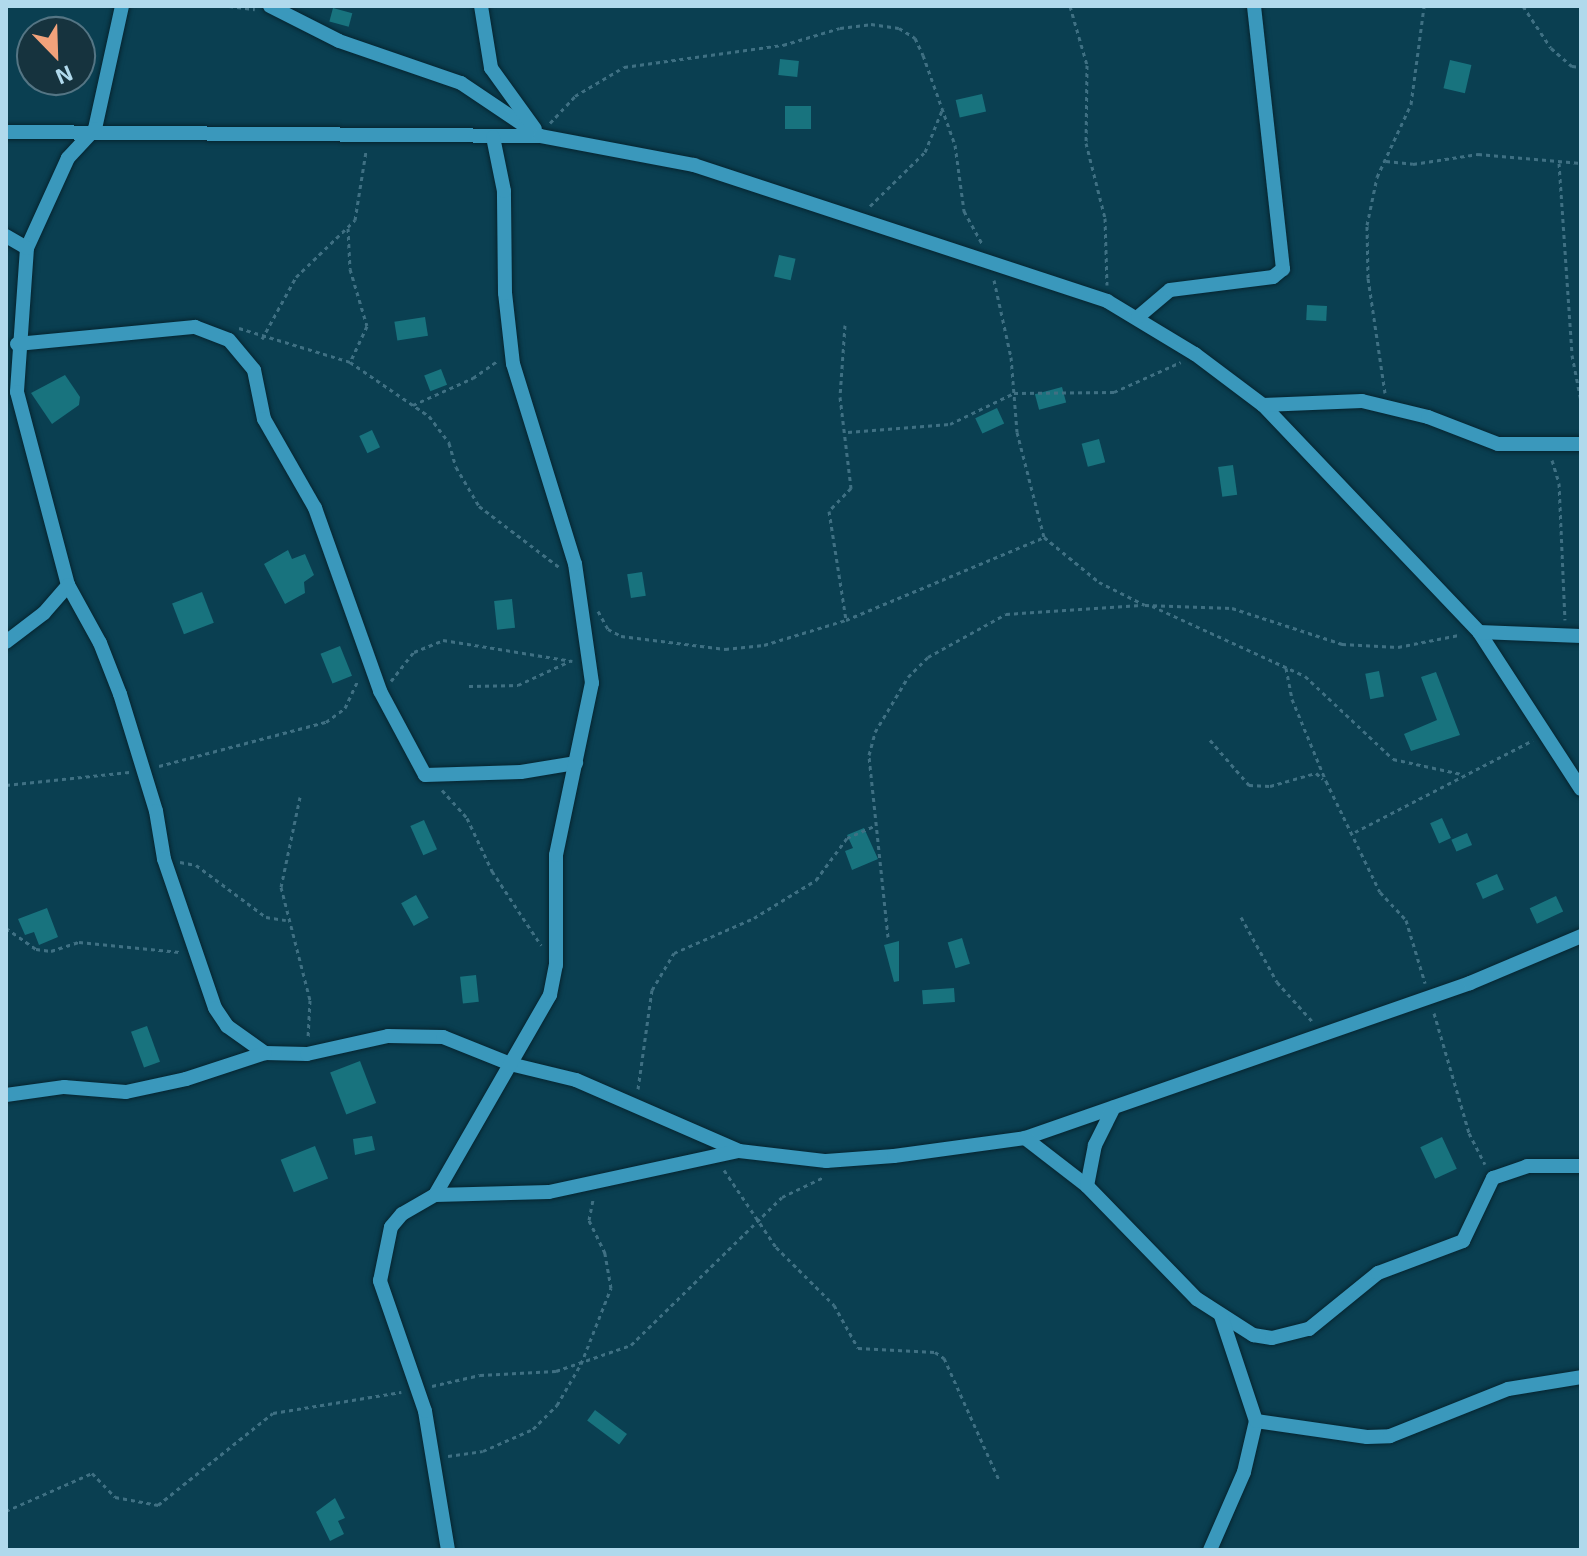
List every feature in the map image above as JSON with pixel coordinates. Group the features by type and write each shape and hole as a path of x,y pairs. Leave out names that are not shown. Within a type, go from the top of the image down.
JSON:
{"street":[{"path":"122,6 95,129 68,158 27,248 17,344 24,426 68,585 100,643 146,773 164,859 195,955 227,1026 265,1053"},
{"path":"268,6 339,41 461,83 540,136"},
{"path":"481,6 491,68 540,136"},
{"path":"1138,317 1170,290 1273,277 1283,269 1254,6"},
{"path":"6,132 95,129 540,136 694,165 1107,301 1195,354 1263,405 1479,632 1581,789"},
{"path":"435,1195 550,995 556,965 556,855 576,763 592,664 581,588 510,346 504,191 493,137"},
{"path":"6,236 27,248"},
{"path":"17,344 195,327 215,333 238,348 254,370 264,419 315,508 380,691 425,775 521,772 576,763"},
{"path":"1263,405 1335,400 1387,404 1476,438 1545,446 1581,444"},
{"path":"6,642 44,613 68,585"},
{"path":"1479,632 1575,635"},
{"path":"6,1095 64,1087 126,1092 186,1079 265,1053 307,1054 388,1036 429,1034 510,1064 576,1080 739,1151 826,1161 987,1147 1025,1138 1427,999 1581,936"},
{"path":"1087,1186 1095,1145 1114,1107"},
{"path":"1025,1138 1087,1186 1158,1262 1221,1316 1253,1335 1272,1338 1309,1329 1378,1273 1463,1241 1493,1178 1527,1166 1581,1166"},
{"path":"448,1550 436,1459 417,1390 385,1303 381,1264 391,1227 402,1214 435,1195 530,1194 739,1151"},
{"path":"1210,1550 1244,1472 1256,1421 1221,1316"},
{"path":"1256,1421 1367,1437 1390,1436 1508,1389 1581,1377"}],"path":[{"path":"229,6 268,6"},
{"path":"1070,6 1087,65 1086,143 1105,218 1107,301"},
{"path":"1387,404 1366,259 1370,203 1411,104 1424,6"},
{"path":"1523,6 1551,48 1572,66 1581,67"},
{"path":"540,136 575,96 624,67 783,45 871,24 899,28 915,38 943,107 959,159 964,211 994,263 995,299 1008,339 1021,453 1044,537 1099,582 1145,605"},
{"path":"860,218 925,152 943,107"},
{"path":"262,339 296,277 322,247 348,228 359,211 368,135"},
{"path":"1386,161 1413,164 1478,154 1581,163"},
{"path":"1559,163 1572,355 1581,401"},
{"path":"348,228 350,269 367,326 350,362"},
{"path":"845,325 840,397 848,432 851,488 829,511 846,620"},
{"path":"215,333 247,327 262,339 287,340 350,362 413,405 443,432 479,506 581,588 608,629 632,638 744,648 785,641 846,620 1044,537"},
{"path":"413,405 473,378 510,346"},
{"path":"848,432 950,424 1014,393 1114,392 1195,354"},
{"path":"1545,446 1559,483 1575,635"},
{"path":"888,937 869,755 875,732 908,677 928,657 1006,614 1086,605 1089,609 1145,605 1232,608 1342,644 1373,648 1479,632"},
{"path":"1152,606 1321,687 1393,759 1461,774"},
{"path":"380,691 414,652 443,640 592,664"},
{"path":"469,686 518,685 570,661"},
{"path":"1286,668 1292,699 1326,781 1355,833 1380,892 1413,936 1427,999 1451,1058 1469,1133 1493,1178"},
{"path":"6,785 146,773 167,762 326,722 345,708 362,669"},
{"path":"1355,833 1461,774 1544,735"},
{"path":"1210,740 1249,785 1270,786 1316,773 1326,781"},
{"path":"425,775 467,818 492,871 556,965"},
{"path":"300,797 282,864 287,920 310,1000 307,1054"},
{"path":"638,1109 645,1018 652,990 674,953 754,918 816,880 847,838 874,826"},
{"path":"164,859 196,865 248,907 266,917 287,920"},
{"path":"1241,917 1294,1005 1326,1034"},
{"path":"6,928 36,949 51,951 79,942 195,955"},
{"path":"715,1157 776,1247 834,1305 858,1348 935,1352 944,1358 999,1480"},
{"path":"6,1511 92,1473 115,1497 158,1505 273,1413 417,1390 480,1375 581,1364 643,1338 758,1219 795,1189 834,1174"},
{"path":"436,1459 483,1451 533,1429 557,1405 581,1364 611,1288 610,1270 588,1211 606,1180"}],"building":[{"path":"333,8 352,13 349,27 329,22"},
{"path":"780,59 799,61 797,77 778,75"},
{"path":"1450,60 1471,65 1465,93 1443,88"},
{"path":"982,94 986,112 960,118 956,100"},
{"path":"785,106 811,106 811,129 785,129"},
{"path":"779,255 796,259 791,280 774,276"},
{"path":"1307,305 1327,306 1326,321 1306,320"},
{"path":"425,317 428,336 397,341 394,322"},
{"path":"441,369 447,385 430,391 424,375"},
{"path":"65,375 80,397 79,405 52,424 31,393"},
{"path":"1062,387 1066,402 1039,410 1035,394"},
{"path":"997,408 1004,423 982,434 975,418"},
{"path":"372,430 380,447 367,453 359,436"},
{"path":"1099,439 1105,462 1088,467 1082,444"},
{"path":"1233,465 1237,495 1222,497 1218,467"},
{"path":"288,550 292,559 305,554 314,575 304,582 305,593 285,604 264,564"},
{"path":"642,572 646,596 631,598 627,574"},
{"path":"202,592 214,623 184,634 172,603"},
{"path":"512,599 515,628 497,630 494,601"},
{"path":"340,646 352,676 333,684 321,654"},
{"path":"1379,671 1384,697 1370,699 1365,674"},
{"path":"1436,672 1460,735 1411,751 1404,734 1437,720 1421,677"},
{"path":"1442,818 1451,838 1439,843 1430,823"},
{"path":"424,820 437,849 423,855 410,826"},
{"path":"864,828 878,859 852,870 845,851 853,848 847,835"},
{"path":"1467,833 1472,845 1456,852 1451,840"},
{"path":"1497,874 1504,890 1483,899 1476,883"},
{"path":"416,895 429,918 414,926 401,903"},
{"path":"1556,896 1563,911 1537,924 1530,908"},
{"path":"47,908 58,937 39,945 34,932 25,935 18,919"},
{"path":"962,938 970,964 956,968 948,942"},
{"path":"899,941 899,981 894,982 884,945"},
{"path":"476,975 479,1002 463,1004 460,977"},
{"path":"954,988 955,1002 923,1004 922,990"},
{"path":"147,1026 160,1062 144,1068 131,1032"},
{"path":"360,1061 376,1103 346,1114 330,1072"},
{"path":"372,1136 375,1150 355,1155 353,1139"},
{"path":"1442,1137 1457,1169 1435,1179 1420,1147"},
{"path":"315,1146 328,1178 294,1192 281,1160"},
{"path":"595,1410 627,1434 619,1444 587,1420"},
{"path":"335,1498 345,1518 338,1521 344,1534 330,1541 316,1512"}]}
